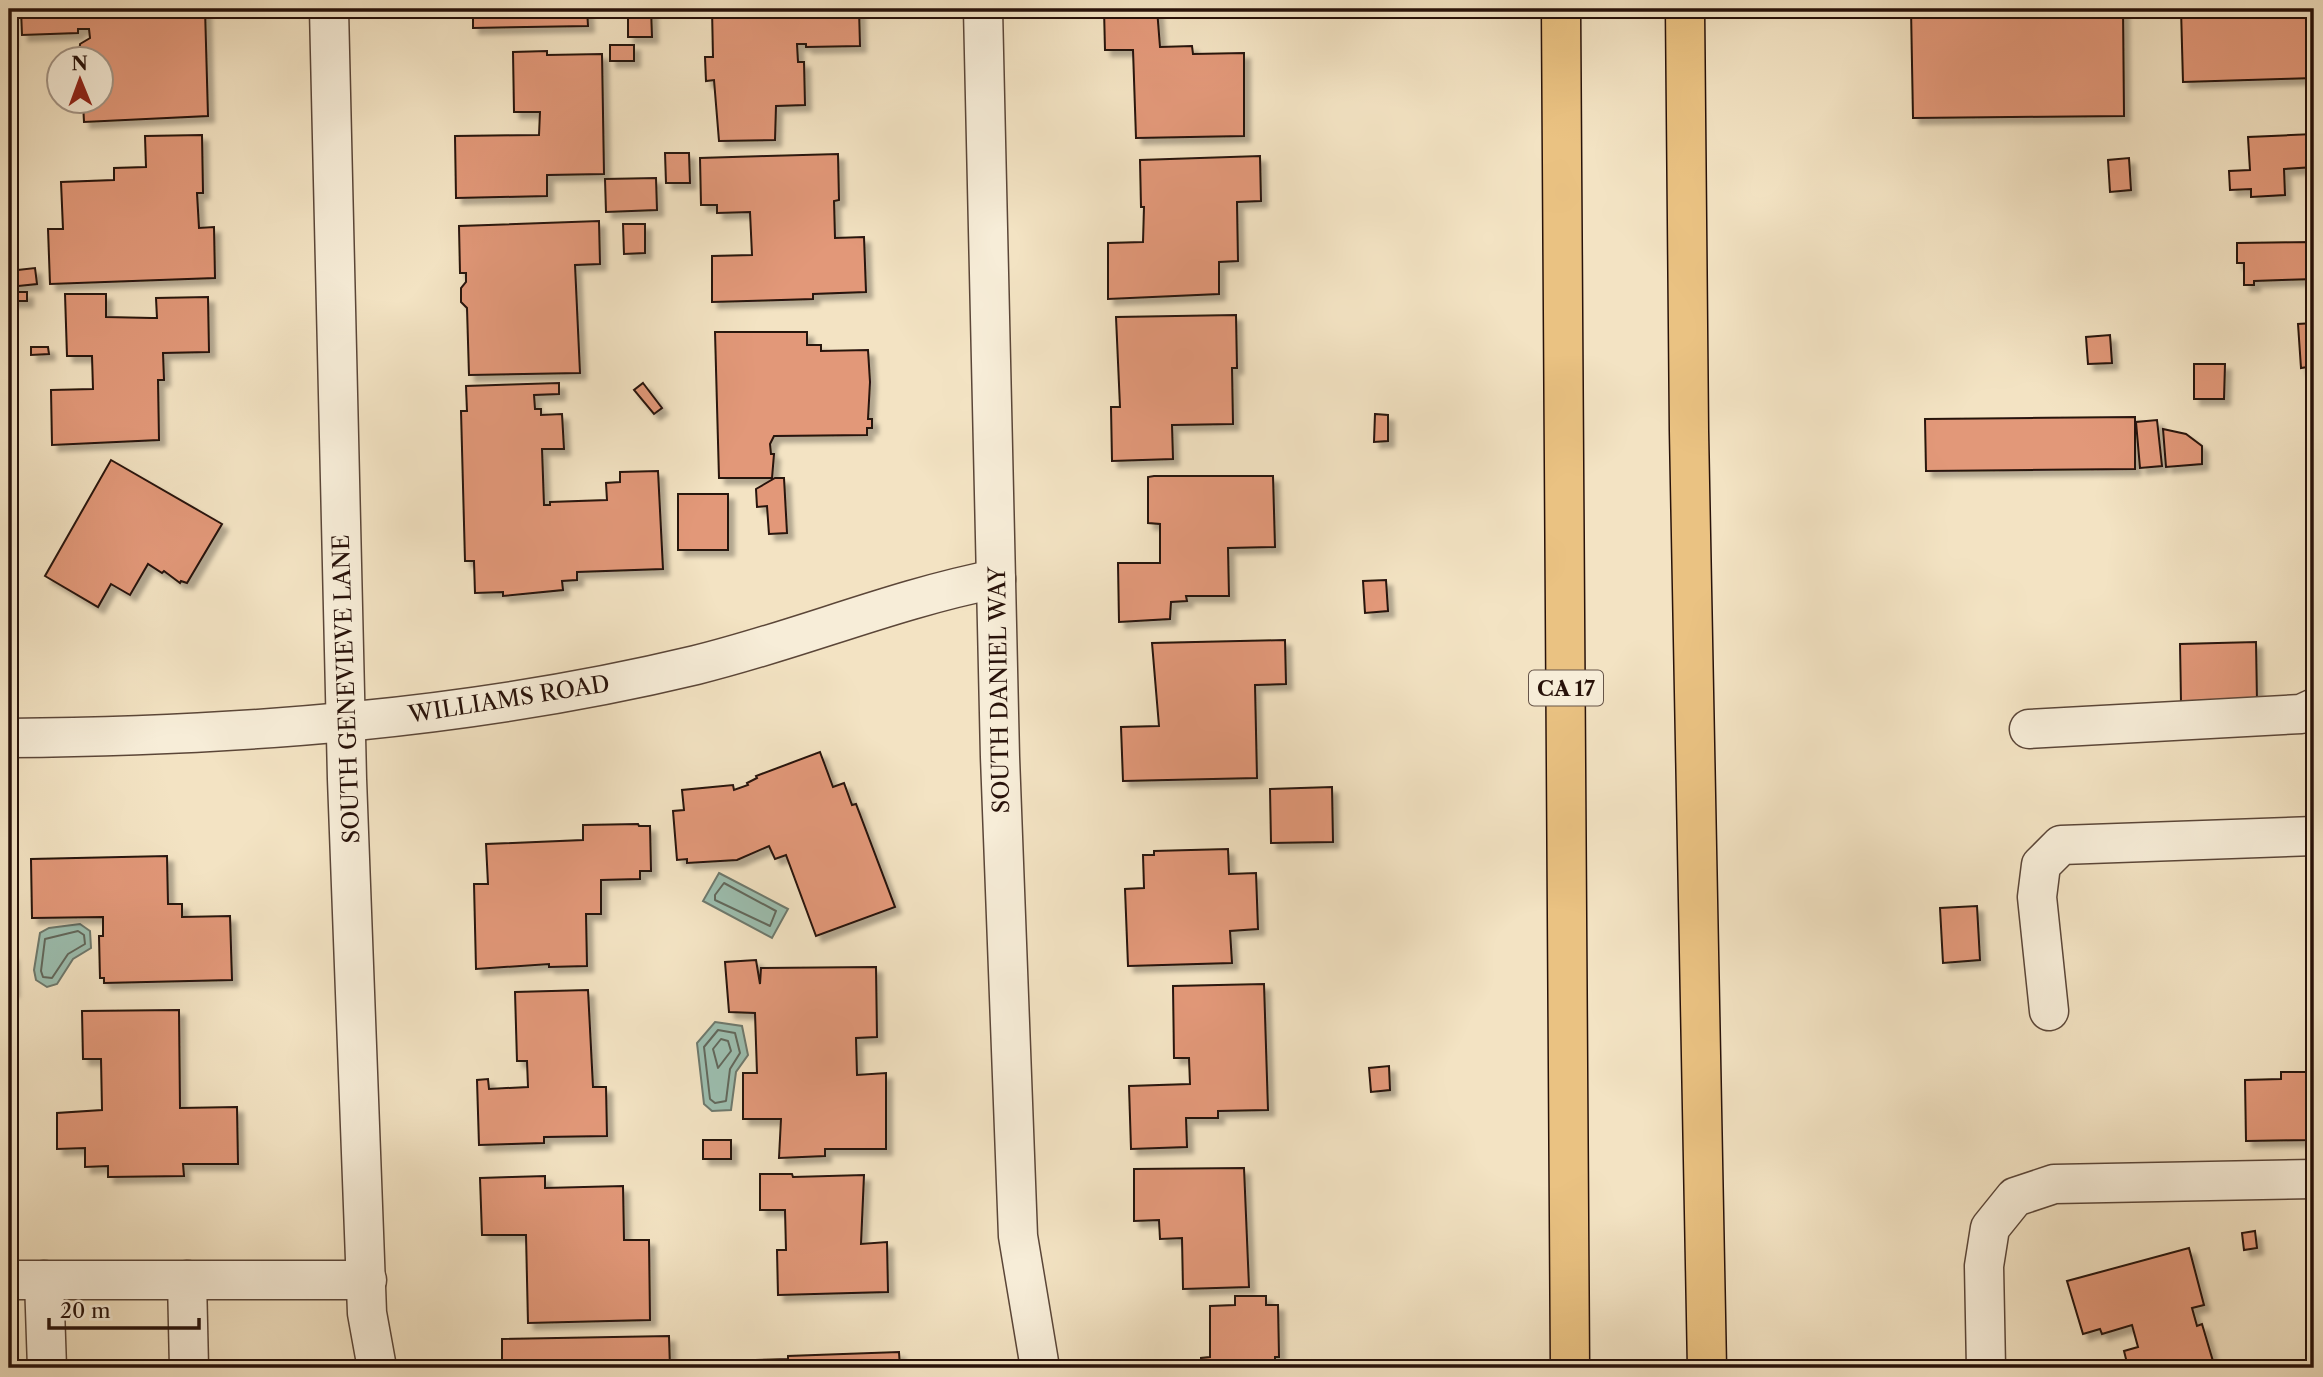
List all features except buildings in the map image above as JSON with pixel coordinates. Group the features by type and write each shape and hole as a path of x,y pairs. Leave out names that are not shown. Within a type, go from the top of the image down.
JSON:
{"highway":[{"name":"CA 17","path":"1561,9 1570,1368"},
{"path":"1685,9 1689,431 1707,1368"}],"street":[{"name":"SOUTH GENEVIEVE LANE","path":"329,9 346,722 367,1313 377,1368"},
{"name":"SOUTH DANIEL WAY","path":"983,9 996,579 1018,1236 1040,1368"},
{"name":"WILLIAMS ROAD","path":"9,738 275,728 513,702 698,664 936,591 996,579"},
{"path":"2029,729 2301,714 2314,708"},
{"path":"2049,1011 2037,897 2041,865 2061,845 2314,836"},
{"path":"1986,1368 1984,1266 1990,1228 2015,1197 2054,1184 2314,1179"},
{"path":"47,1368 26,1280 367,1280"},
{"path":"187,1280 189,1368"}],"water":[{"path":"719,873 788,909 772,938 703,901"},
{"path":"80,924 90,931 91,948 73,959 57,984 47,987 36,980 34,970 40,933 49,928"},
{"path":"715,1022 742,1026 748,1055 736,1072 731,1110 712,1111 704,1104 697,1043"}]}
